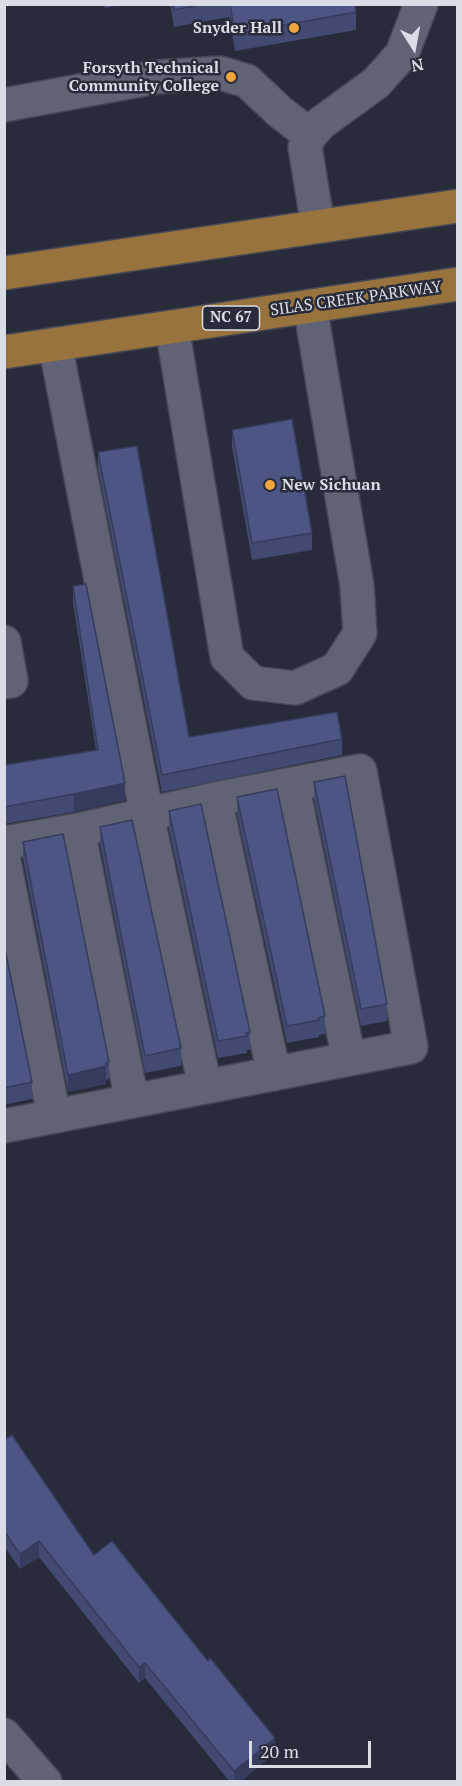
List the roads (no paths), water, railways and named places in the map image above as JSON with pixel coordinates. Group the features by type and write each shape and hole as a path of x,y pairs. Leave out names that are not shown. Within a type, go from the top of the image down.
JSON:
{"main road":[{"path":"4,273 458,206"},
{"name":"SILAS CREEK PARKWAY","path":"4,352 458,284"}],"street":[{"path":"318,226 305,147 310,135 321,123 376,82 402,54 421,4"},
{"path":"4,105 156,77 220,73 247,81 280,112 310,135"},
{"path":"172,327 227,657 253,683 295,688 337,669 360,633 357,586 310,306"},
{"path":"55,344 147,815 205,1087"},
{"path":"4,642 11,681 4,682"},
{"path":"4,843 78,830 215,799 360,771 411,1047 4,1126"},
{"path":"292,784 349,1059"},
{"path":"215,799 274,1074"},
{"path":"78,830 132,1101"},
{"path":"4,861 54,1116"},
{"path":"4,1735 45,1782"}],"place":[{"name":"Snyder Hall","path":"294,28"},
{"name":"Forsyth Technical Community College","path":"231,77"},
{"name":"New Sichuan","path":"270,485"}]}
